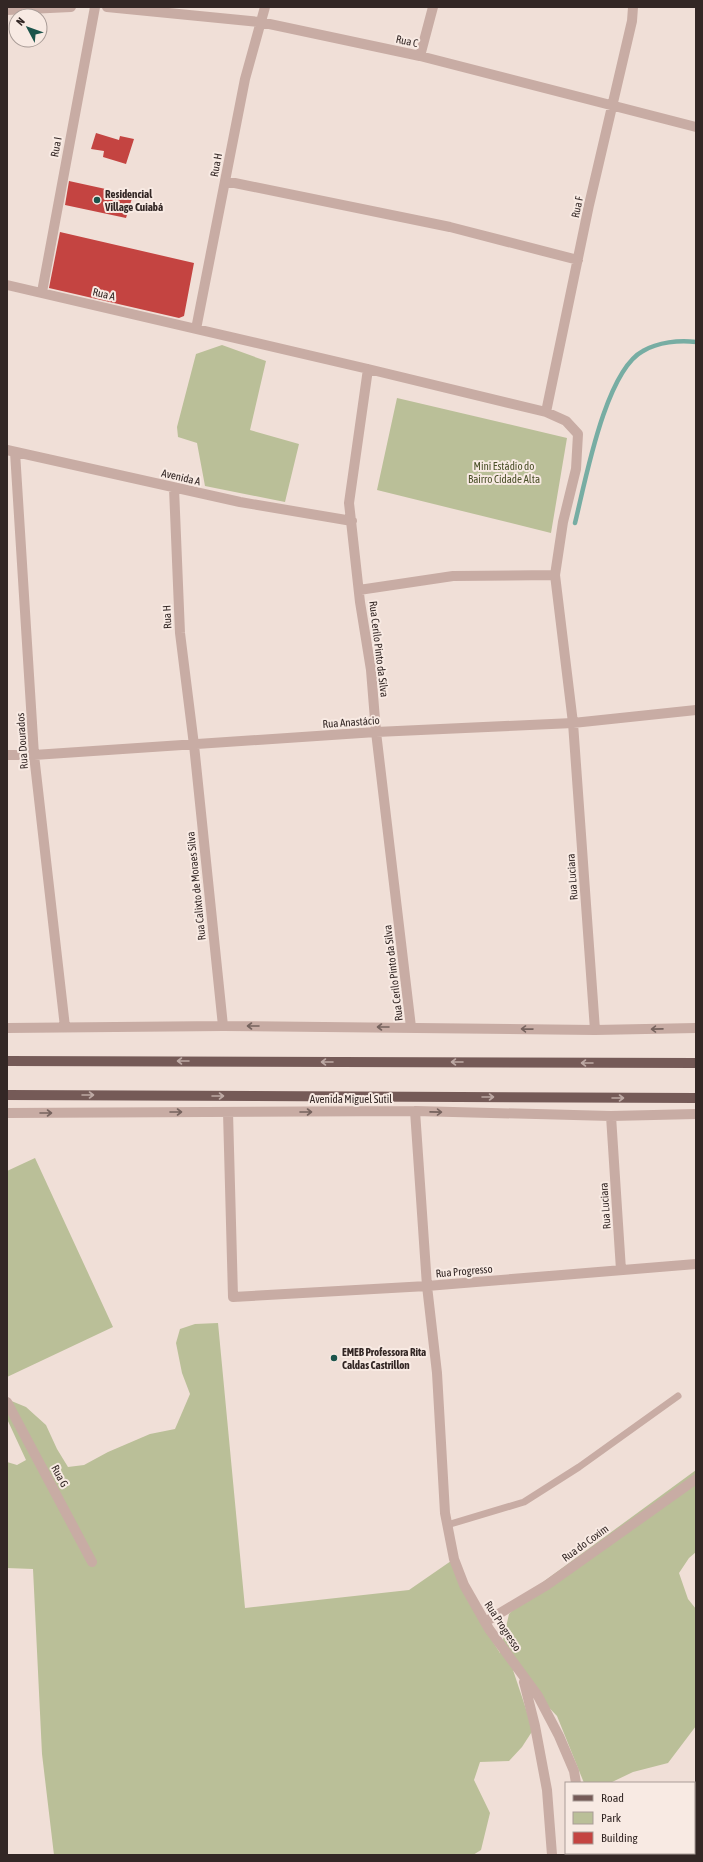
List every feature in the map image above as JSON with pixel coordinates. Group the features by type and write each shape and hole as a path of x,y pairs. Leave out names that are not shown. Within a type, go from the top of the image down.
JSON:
{"main road":[{"path":"7,1061 696,1063"},
{"name":"Avenida Miguel Sutil","path":"7,1095 696,1098"}],"street":[{"path":"7,10 72,7"},
{"name":"Rua I","path":"42,292 94,7"},
{"name":"Rua C","path":"107,7 260,22 420,56 696,127"},
{"name":"Rua H","path":"196,328 245,79 265,7"},
{"path":"420,56 433,7"},
{"name":"Rua F","path":"546,412 578,260 632,21 633,7"},
{"path":"225,181 450,227 578,260"},
{"name":"Rua A","path":"7,285 196,328 546,412"},
{"name":"Rua Cerilo Pinto da Silva","path":"368,369 349,503 359,590 372,670 376,732 412,1027"},
{"name":"Rua Luciara","path":"546,412 566,421 578,434 576,468 563,522 555,575 573,722 595,1030"},
{"name":"Avenida A","path":"11,451 240,502 352,521"},
{"name":"Rua Dourados","path":"11,451 34,755 65,1027"},
{"name":"Rua H","path":"174,488 180,633 194,745"},
{"path":"359,590 453,576 555,575"},
{"name":"Rua Anastácio","path":"7,755 34,755 376,732 573,722 696,710"},
{"name":"Rua Calixto de Moraes Silva","path":"194,745 223,1026"},
{"path":"7,1028 223,1026 595,1030 696,1028"},
{"path":"415,1111 426,1286"},
{"name":"Avenida Miguel Sutil","path":"7,1113 415,1111 611,1116 696,1114"},
{"name":"Rua Progresso","path":"228,1112 233,1297 426,1286 696,1264"},
{"name":"Rua Luciara","path":"611,1116 621,1270"},
{"name":"Rua Progresso","path":"426,1286 437,1373 444,1469 445,1513 454,1559 464,1585 484,1622 538,1696 559,1736 574,1772 576,1782"},
{"name":"Rua G","path":"7,1402 92,1562"},
{"name":"Rua do Coxim","path":"484,1622 547,1585 696,1479"},
{"path":"523,1677 535,1726 547,1790 552,1855"}],"lane":[{"path":"447,1525 524,1502 579,1467 678,1396"}],"green space":[{"path":"222,345 266,361 250,430 299,444 285,502 205,486 197,443 178,437 177,427 196,354"},
{"name":"Mini Estádio do Bairro Cidade Alta","path":"397,398 567,438 551,533 377,490"},
{"path":"35,1158 113,1327 7,1377 7,1171"},
{"path":"218,1323 245,1608 409,1590 451,1561 486,1631 500,1653 509,1614 528,1593 696,1470 696,1552 689,1558 679,1573 688,1599 696,1609 696,1726 668,1763 633,1772 612,1782 584,1782 557,1716 513,1670 533,1730 522,1747 509,1761 480,1762 474,1780 490,1813 481,1850 473,1855 54,1855 42,1754 33,1569 7,1568 7,1462 17,1465 26,1460 7,1419 7,1396 9,1400 26,1407 46,1425 57,1449 68,1467 84,1465 108,1452 150,1434 175,1429 190,1394 182,1373 176,1343 180,1329 195,1324"}],"building":[{"path":"96,133 119,140 120,136 134,139 126,164 103,157 104,151 91,149"},
{"name":"Residencial Village Cuiabá","path":"69,181 133,195 126,218 65,205"},
{"path":"60,232 194,263 184,316 179,318 49,288"}],"waterway":[{"path":"575,523 598,430 607,404 618,381 630,362 643,351 655,346 683,341 696,342"}],"place":[{"name":"Residencial Village Cuiabá","path":"97,200"},
{"name":"EMEB Professora Rita Caldas Castrillon","path":"334,1358"}]}
